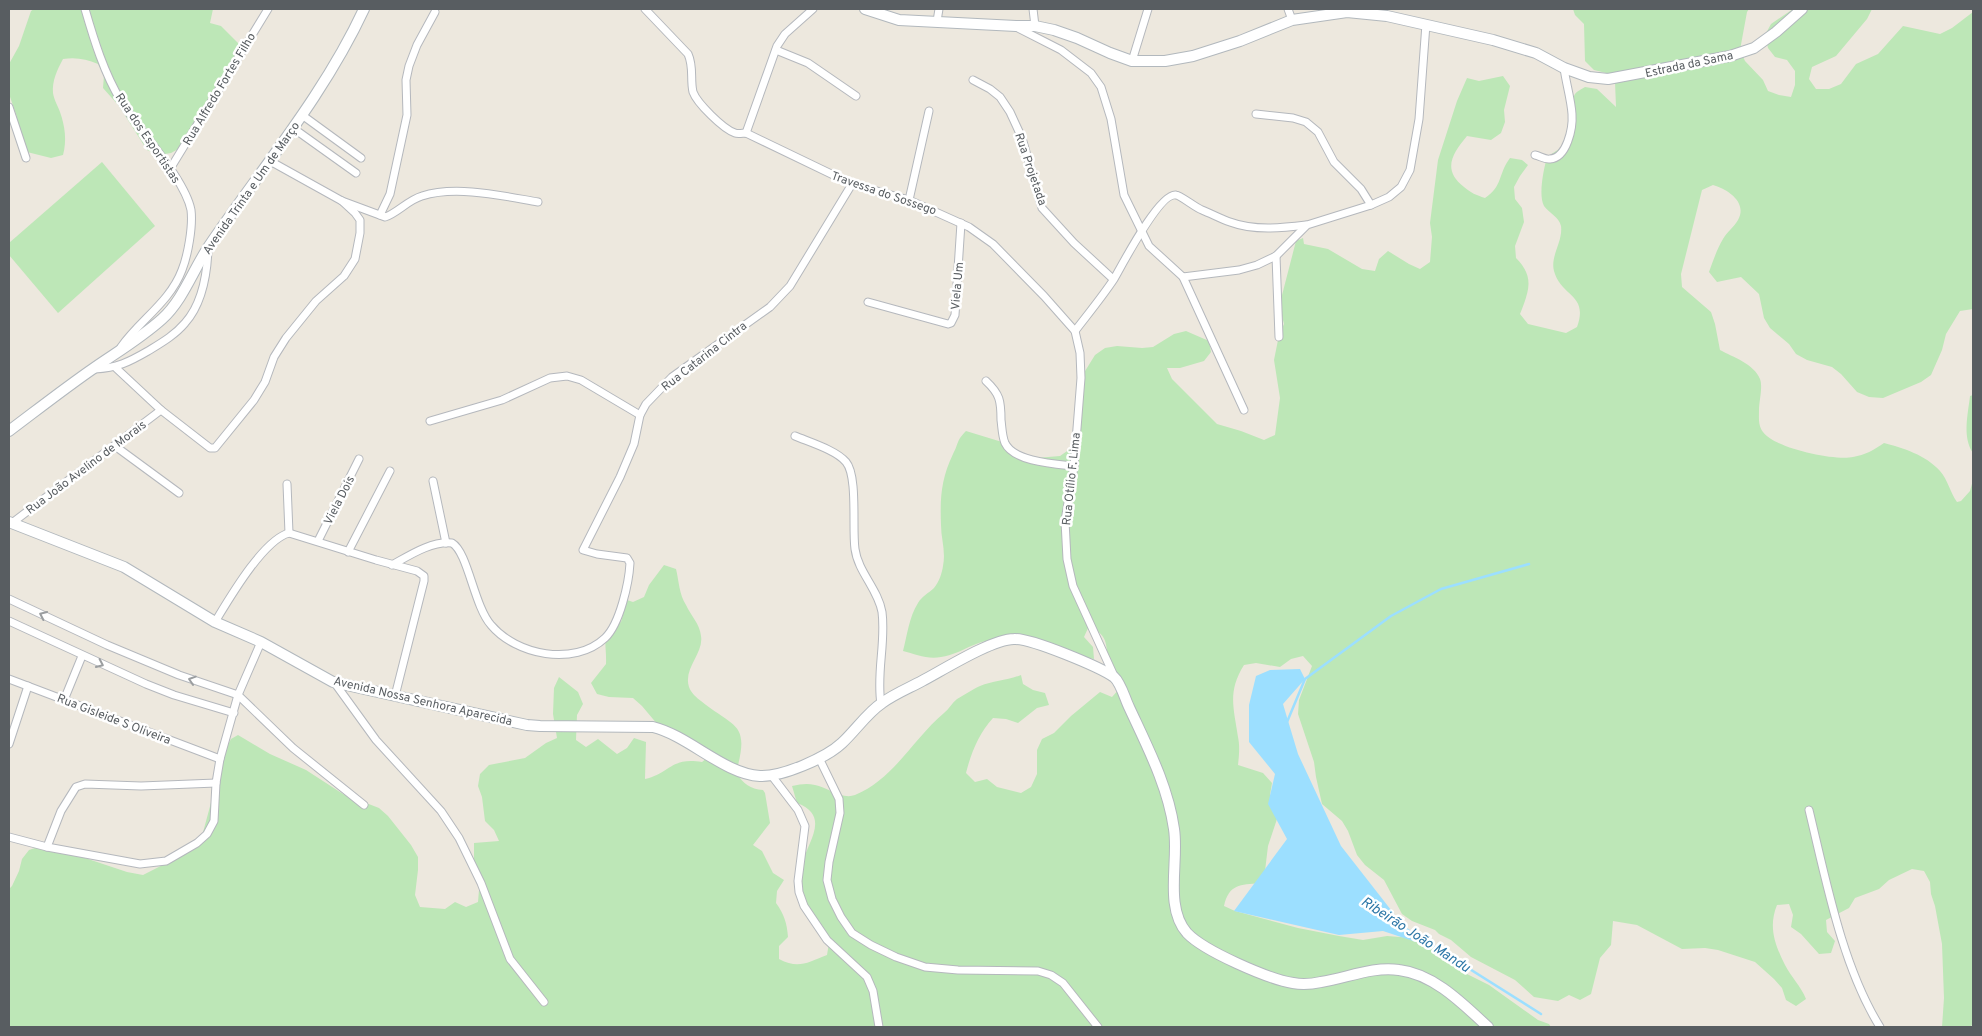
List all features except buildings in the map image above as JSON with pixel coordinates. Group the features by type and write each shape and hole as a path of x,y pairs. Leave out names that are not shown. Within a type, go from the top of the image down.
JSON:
{"street":[{"name":"Rua dos Esportistas","path":"85,9 100,58 120,99 184,190 191,211 189,241 182,270 169,294 148,318"},
{"name":"Rua Alfredo Fortes Filho","path":"170,169 268,9"},
{"name":"Avenida Trinta e Um de Março","path":"9,431 92,369 133,342 163,318 190,280 208,247 319,90 364,9"},
{"name":"Travessa do Sossego","path":"645,9 688,54 692,62 693,90 701,104 728,129 735,133 746,133 852,184 909,200 969,227 993,244 1075,331"},
{"path":"746,133 776,50 785,34 813,9"},
{"path":"937,21 939,9"},
{"path":"1033,9 1035,26"},
{"path":"1132,61 1148,9"},
{"path":"1288,9 1292,20"},
{"name":"Estrada da Sama","path":"1564,68 1589,77 1608,80 1730,56 1754,48 1802,9"},
{"path":"868,10 899,20 1035,26 1077,38 1132,61 1165,61 1193,56 1240,41 1292,20 1347,12 1387,16 1426,24 1493,40 1536,54 1564,68 1572,114 1570,135 1560,155 1552,159 1535,155"},
{"path":"380,215 390,194 407,115 406,80 417,45 435,12"},
{"path":"1075,331 1113,279 1141,232 1164,201 1176,194 1192,206 1231,223 1281,228 1307,225 1371,205 1389,197 1401,187 1410,170 1419,119 1426,24"},
{"path":"1016,26 1062,50 1091,73 1101,87 1111,119 1124,195 1149,246 1183,277 1244,410"},
{"path":"776,50 808,63 856,96"},
{"name":"Rua Projetada","path":"973,80 995,93 1010,112 1022,138 1042,208 1074,243 1113,279"},
{"path":"9,107 26,158"},
{"path":"909,200 929,111"},
{"path":"1256,114 1293,118 1306,122 1318,132 1334,162 1361,189 1371,205"},
{"path":"302,115 361,158"},
{"path":"293,128 356,173"},
{"path":"270,161 342,201 385,217 404,204 422,196 446,193 472,191 538,202"},
{"name":"Rua Catarina Cintra","path":"446,542 456,545 462,553 476,598 490,625 511,643 536,652 576,654 605,638 614,625 624,597 630,562 627,558 583,550 620,477 634,444 640,415 646,404 672,377 770,306 790,286 852,184"},
{"path":"116,368 161,410 210,448 214,448 254,400 274,357 286,338 316,301 344,276 355,259 360,220 342,201"},
{"name":"Viela Um","path":"868,302 948,324 951,323 954,315 960,223"},
{"path":"1183,277 1239,270 1257,265 1276,256 1307,225"},
{"path":"92,369 116,368 136,358 170,338 186,322 199,298 207,269 208,247"},
{"path":"1276,256 1279,337"},
{"name":"Avenida Trinta e Um de Março","path":"119,350 128,337 148,318"},
{"name":"Rua Otílio F. Lima","path":"1075,331 1080,353 1081,378 1074,466 1065,521 1067,559 1073,586 1116,678"},
{"path":"430,421 502,400 550,378 568,376 581,380 640,415"},
{"path":"986,381 998,394 1002,433 1005,443 1010,450 1023,457 1047,463 1074,466"},
{"name":"Rua João Avelino de Morais","path":"10,523 161,410"},
{"path":"795,436 833,453 846,462 850,470 855,549 859,563 875,592 882,611 883,643 879,691 881,704"},
{"path":"115,446 179,493"},
{"name":"Viela Dois","path":"318,541 360,459"},
{"path":"348,552 390,471"},
{"path":"392,565 428,547 446,542 433,481"},
{"path":"287,484 289,533"},
{"name":"Avenida Nossa Senhora Aparecida","path":"10,523 124,567 215,622 260,642 334,682 540,726 653,728 668,731 742,773 772,776"},
{"path":"215,622 238,584 262,554 279,537 289,533 417,571 424,576 424,582 395,696"},
{"path":"9,599 108,646 180,675 238,695 293,748 364,805"},
{"path":"9,621 82,656 174,695 234,713"},
{"path":"879,1027 873,991 867,977 828,940 804,906 799,892 798,881 805,826 798,810 772,776 818,758 840,745 881,704 1001,641 1024,639 1048,647 1116,678 1150,751 1169,803 1175,832 1174,905 1178,919 1186,932 1200,944 1215,953 1272,977 1302,985 1321,983 1376,970 1399,970 1421,975 1457,999 1488,1027"},
{"path":"9,837 47,847 140,864 166,861 197,843 206,834 214,821 216,783 220,759 238,695 260,642"},
{"path":"64,700 82,656"},
{"name":"Rua Gisleide S Oliveira","path":"9,679 220,759"},
{"path":"334,682 376,740 441,811 459,838 481,884 510,959 544,1002"},
{"path":"9,744 28,686"},
{"path":"818,758 839,798 840,813 827,880 832,899 841,918 852,933 896,957 925,967 958,970 1038,971 1051,974 1064,983 1098,1027"},
{"path":"47,847 61,811 76,787 85,784 141,786 216,783"},
{"path":"1809,810 1831,899 1855,979 1868,1008 1880,1027"}],"green space":[{"path":"34,9 213,9 210,23 221,26 239,44 236,68 211,95 182,147 171,153 159,155 147,150 119,106 103,88 104,75 98,64 81,59 63,59 55,76 53,89 64,128 65,144 63,155 51,158 27,152 17,130 17,117 9,94 9,64 19,46 31,11"},
{"path":"1573,9 1749,9 1740,50 1745,61 1763,80 1768,91 1791,97 1795,85 1795,71 1787,60 1775,57 1768,48 1765,35 1771,24 1793,9 1872,9 1867,19 1836,56 1812,67 1809,79 1816,89 1829,89 1841,84 1856,64 1878,54 1903,26 1940,34 1952,28 1973,12 1973,309 1960,311 1946,334 1942,350 1931,375 1921,382 1883,398 1869,397 1857,392 1832,367 1807,360 1796,354 1789,344 1770,328 1764,318 1759,294 1741,277 1717,282 1709,272 1721,243 1738,220 1740,213 1738,202 1734,197 1719,187 1713,185 1702,190 1681,274 1682,287 1711,312 1720,350 1748,365 1760,379 1759,419 1761,429 1769,438 1805,452 1844,458 1869,452 1884,443 1899,447 1921,456 1934,465 1943,475 1957,502 1961,501 1970,491 1973,480 1973,1022 1971,1027 1942,1027 1944,998 1942,944 1935,906 1930,882 1924,871 1912,869 1889,880 1879,889 1855,898 1849,908 1826,920 1827,932 1835,941 1831,953 1819,954 1801,934 1791,927 1793,915 1789,904 1777,905 1774,913 1773,928 1778,950 1806,999 1796,1006 1786,1000 1782,988 1755,962 1718,950 1705,948 1682,949 1637,925 1613,921 1611,945 1600,958 1591,994 1580,1000 1569,995 1558,1001 1534,997 1515,980 1471,957 1451,940 1435,930 1412,921 1402,914 1384,880 1365,865 1357,855 1342,821 1322,804 1314,762 1298,714 1299,700 1312,666 1303,656 1291,659 1280,667 1256,663 1244,665 1235,684 1233,701 1239,744 1238,765 1263,773 1272,783 1270,795 1277,819 1268,846 1265,871 1260,883 1236,887 1229,893 1224,906 1235,911 1298,928 1363,940 1387,936 1425,939 1449,957 1467,974 1489,985 1551,1027 9,1027 9,889 19,871 22,859 29,850 41,846 143,875 196,848 202,836 212,799 219,762 231,739 238,735 270,754 306,770 343,794 379,808 388,816 418,857 415,895 420,907 445,909 455,902 466,907 478,902 480,878 474,867 474,843 499,841 494,830 485,821 482,797 478,786 480,774 489,765 525,758 546,743 557,738 553,714 554,688 559,677 578,692 583,704 577,715 576,740 586,747 598,739 617,754 627,748 634,738 646,742 645,779 683,762 702,762 711,755 658,725 633,698 609,697 597,694 591,683 606,664 605,644 607,635 621,622 627,600 633,602 644,597 649,585 664,565 676,569 682,596 697,624 701,636 700,648 689,673 689,687 698,698 737,728 741,744 736,773 748,785 763,790 765,793 770,823 753,845 762,851 773,873 784,880 777,891 776,903 785,919 788,937 779,946 779,959 792,964 803,964 827,955 829,943 808,916 799,899 801,867 812,838 815,822 813,815 807,808 797,803 792,786 812,784 840,795 855,795 869,788 892,769 957,699 980,686 1021,675 1023,684 1033,690 1045,693 1049,705 1037,708 1018,723 1006,719 993,718 976,744 966,773 975,782 987,779 997,787 1021,793 1031,787 1037,774 1037,750 1042,739 1054,733 1100,692 1112,697 1120,688 1110,666 1104,638 1089,626 1084,637 1093,647 1094,659 1000,640 983,642 957,653 936,658 903,651 910,620 915,608 921,598 936,586 942,572 944,555 941,525 942,489 949,463 963,434 966,431 1002,442 1012,451 1036,458 1060,456 1070,449 1078,387 1082,376 1095,355 1105,348 1117,346 1153,347 1174,334 1186,331 1209,341 1211,352 1204,361 1180,368 1167,368 1172,379 1217,424 1264,440 1275,435 1280,398 1274,360 1279,335 1284,324 1281,312 1281,299 1296,241 1303,238 1304,244 1328,249 1362,269 1375,271 1379,259 1388,251 1420,269 1430,262 1432,237 1430,223 1438,160 1457,101 1467,78 1479,81 1503,76 1510,86 1504,110 1505,122 1501,133 1491,140 1467,136 1454,156 1451,168 1453,174 1457,181 1467,189 1485,198 1495,189 1510,158 1522,160 1528,165 1514,187 1515,199 1522,208 1524,222 1515,246 1516,258 1526,272 1529,284 1520,314 1528,324 1566,333 1577,327 1580,316 1577,302 1557,280 1554,271 1553,265 1561,226 1542,201 1543,174 1547,157 1568,143 1569,111 1576,93 1585,87 1597,89 1616,107 1615,82 1606,73 1594,70 1585,61 1584,24 1575,15"},
{"path":"102,162 155,226 58,313 9,255 9,243"},
{"path":"1973,395 1973,453 1968,440 1967,425 1970,396"}],"water":[{"path":"1300,669 1305,679 1283,704 1298,754 1341,846 1416,942 1383,931 1339,935 1234,911 1287,839 1268,804 1275,774 1249,742 1249,705 1256,676 1270,670"}],"waterway":[{"name":"Ribeirão João Mandu","path":"1287,722 1305,679 1391,616 1441,589 1529,564"},
{"name":"Ribeirão João Mandu","path":"1403,927 1541,1014"}]}
